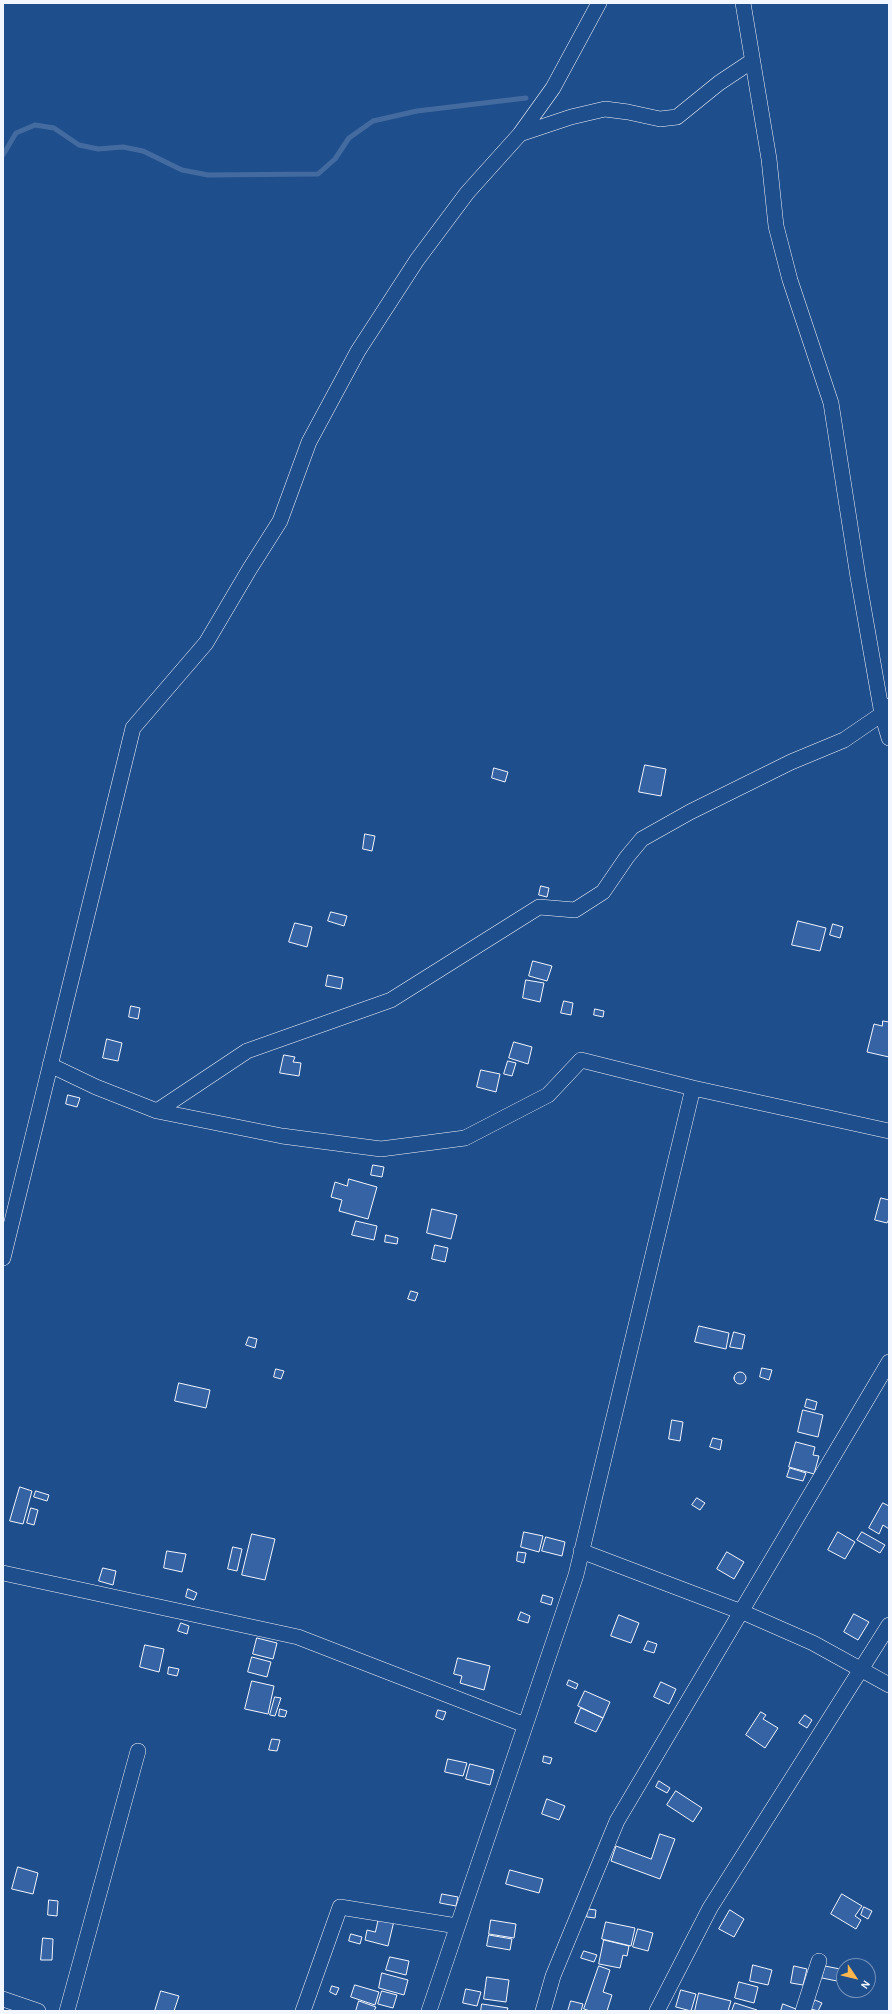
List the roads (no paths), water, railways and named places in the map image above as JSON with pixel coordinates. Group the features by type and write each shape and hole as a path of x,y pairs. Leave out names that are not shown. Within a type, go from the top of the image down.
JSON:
{"street":[{"path":"3,1258 133,728 206,643 280,521 310,442 358,351 417,260 467,193 520,134 553,88 599,3"},
{"path":"743,3 769,159 776,226 790,280 831,403 858,577 886,710 889,738"},
{"path":"520,134 571,117 605,109 660,119 677,117 714,86 752,61"},
{"path":"157,1111 247,1051 391,1000 539,907 575,910 604,892 627,857 642,839 690,812 791,762 844,740 886,710"},
{"path":"50,1065 96,1087 157,1111 282,1136 381,1149 466,1138 548,1095 581,1060 693,1088 889,1131"},
{"path":"429,2011 456,1926 576,1575 693,1088"},
{"path":"543,2011 553,1976 617,1821 889,1362"},
{"path":"581,1551 740,1613 747,1614 813,1643 889,1685"},
{"path":"3,1573 298,1637 525,1724"},
{"path":"657,2011 710,1908 862,1670 889,1625"},
{"path":"66,2011 138,1751"},
{"path":"303,2011 340,1907 456,1926"},
{"path":"803,2011 819,1961"},
{"path":"3,1999 38,2011"}],"waterway":[{"path":"3,155 16,133 35,125 54,128 79,145 98,149 123,147 143,151 182,170 208,175 318,174 335,159 349,138 373,121 417,111 526,98"}]}
